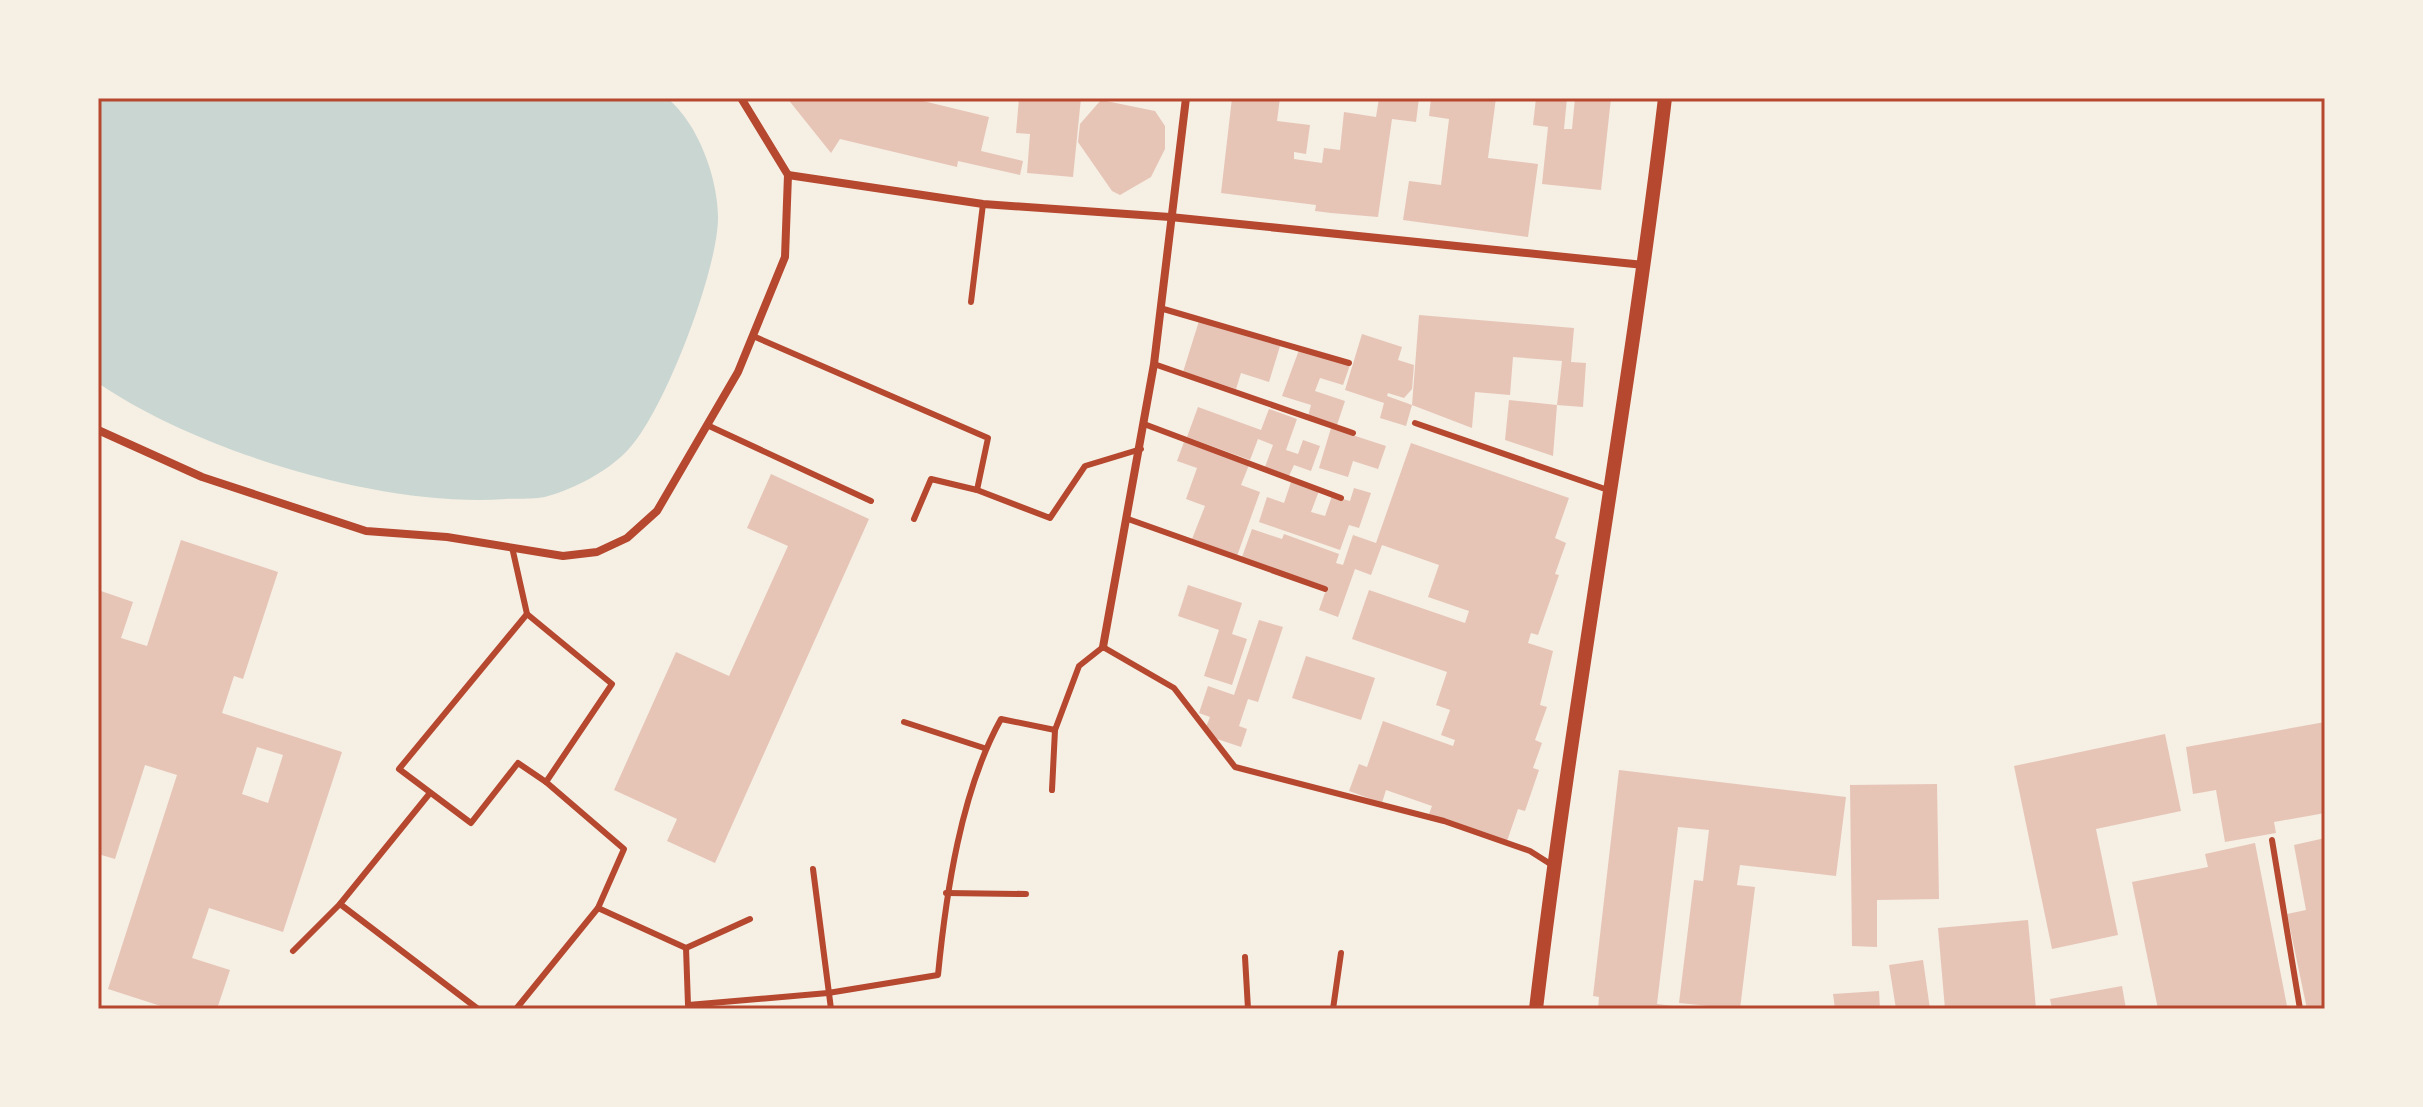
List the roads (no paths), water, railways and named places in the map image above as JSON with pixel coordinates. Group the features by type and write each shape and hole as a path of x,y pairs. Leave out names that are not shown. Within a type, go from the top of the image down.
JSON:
{"street":[{"path":"98,430 202,477 353,527 563,556 597,552 627,538 657,511 738,372 785,257 788,175 741,98"},
{"path":"1103,647 1154,364 1186,98"},
{"path":"1536,1009 1553,865 1645,265 1665,98"},
{"path":"788,175 983,204 1170,217 1645,265"}],"lane":[{"path":"971,302 983,204"},
{"path":"1160,308 1349,363"},
{"path":"753,336 988,438 977,490"},
{"path":"1154,364 1353,433"},
{"path":"1415,423 1611,492"},
{"path":"1144,424 1341,498"},
{"path":"707,425 871,501"},
{"path":"914,519 931,479 977,490 1050,518 1085,466 1141,449"},
{"path":"1128,519 1325,589"},
{"path":"512,547 527,614 612,684 546,782"},
{"path":"516,1009 598,908 624,849 546,782 518,763 471,823 399,769 527,614"},
{"path":"1052,790 1055,730 1079,666 1103,647 1174,688 1235,767 1444,821 1530,851 1553,865"},
{"path":"686,948 686,1007 828,993 938,975 946,893 984,748 1001,719 1055,730"},
{"path":"904,722 984,748"},
{"path":"293,951 340,904 430,793"},
{"path":"2272,840 2300,1009"},
{"path":"813,869 831,1009"},
{"path":"946,893 1026,894"},
{"path":"340,904 478,1009"},
{"path":"598,908 686,948 750,919"},
{"path":"1333,1009 1341,953"},
{"path":"1245,957 1248,1009"}]}
